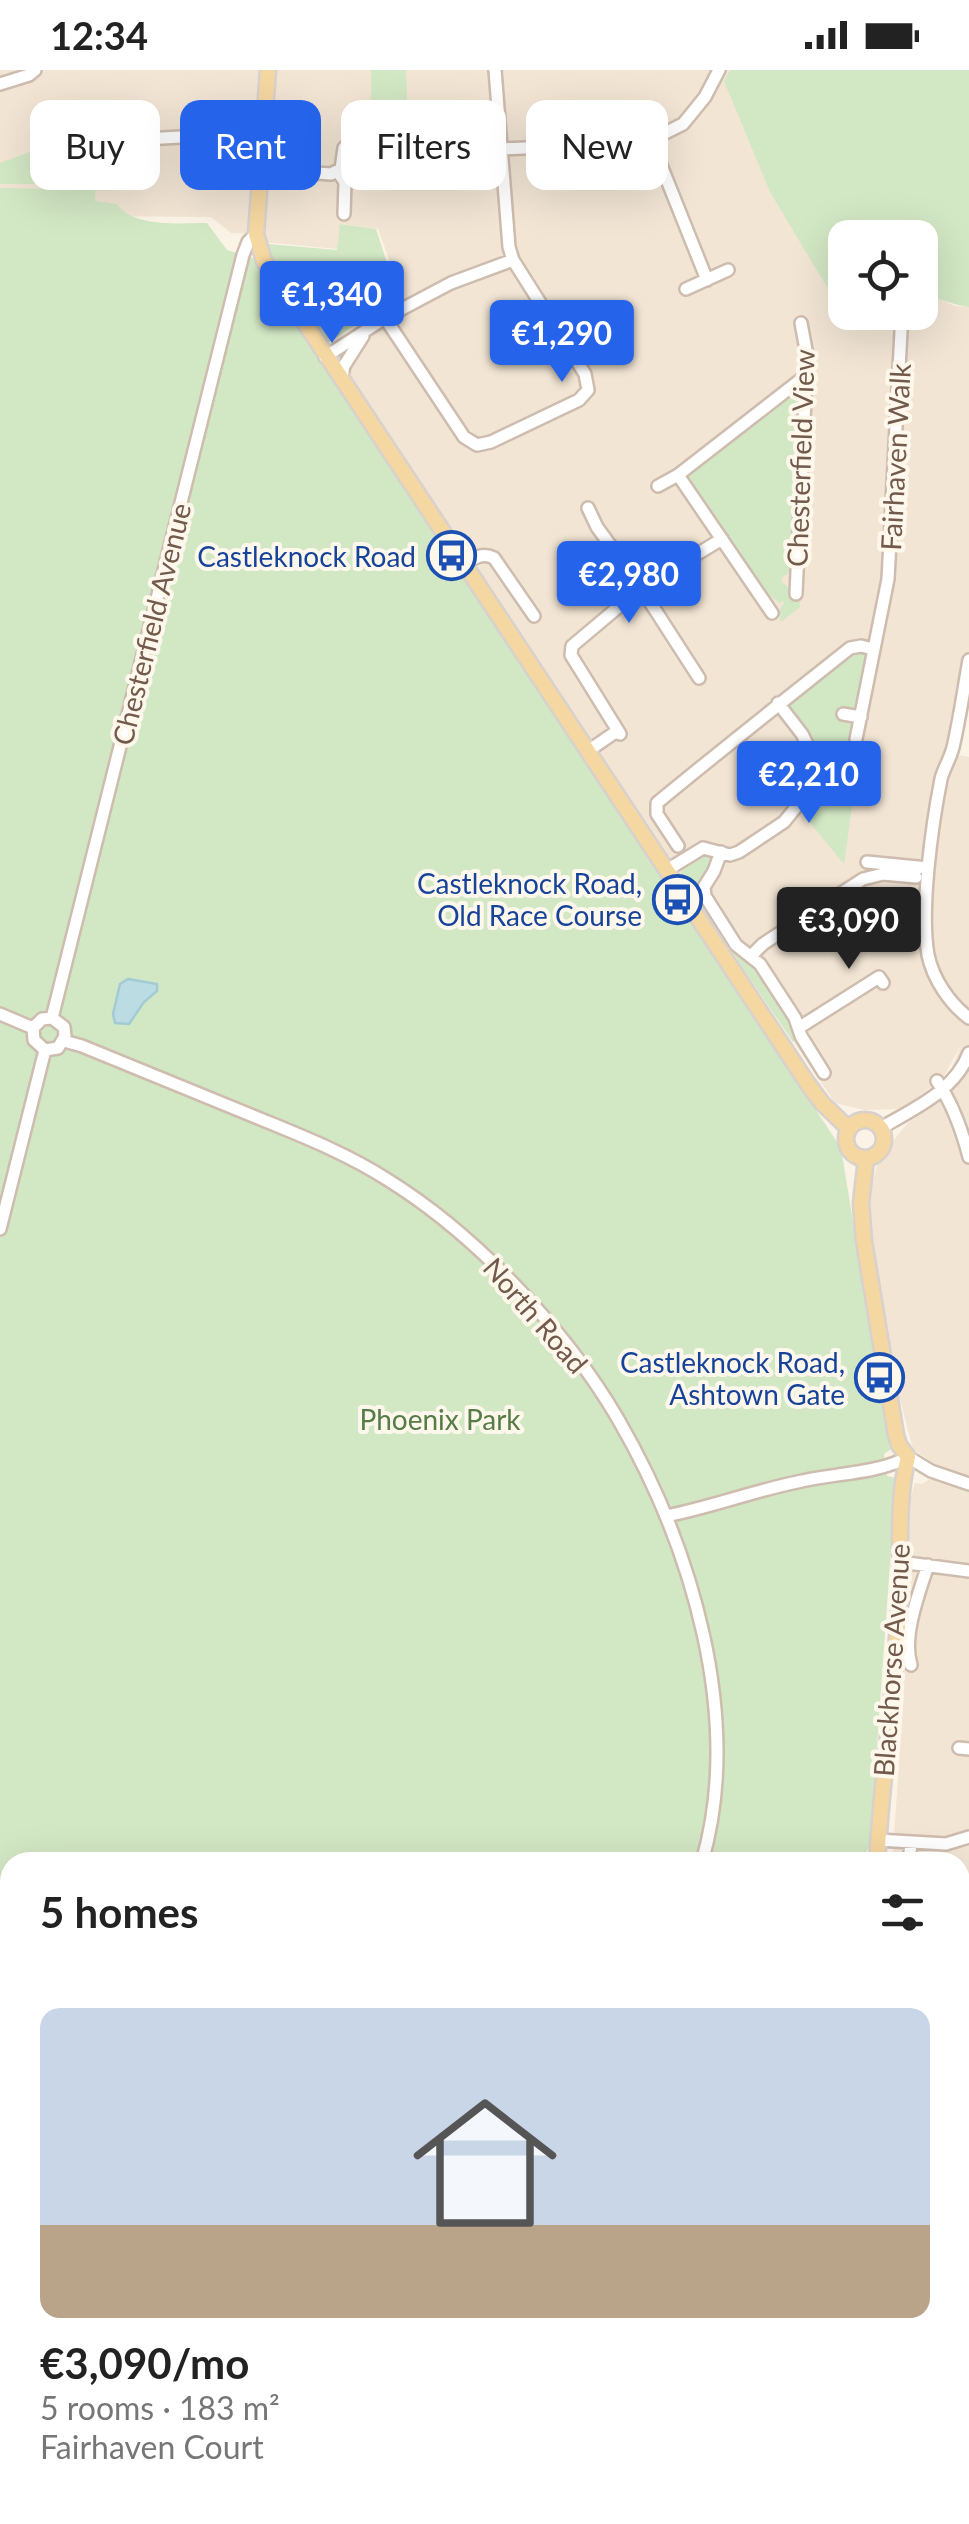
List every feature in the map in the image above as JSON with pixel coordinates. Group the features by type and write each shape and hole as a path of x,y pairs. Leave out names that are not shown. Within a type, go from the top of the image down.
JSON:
{"main road":[{"path":"265,100 268,70"},
{"path":"259,190 256,234 264,261 808,1084 849,1129"},
{"path":"870,1120 881,1128 885,1139 882,1150 872,1158 854,1156 846,1141 849,1129 858,1121 870,1120"},
{"path":"866,1159 861,1203 864,1240 896,1435 908,1457"},
{"name":"Blackhorse Avenue","path":"877,1852 908,1457"}],"street":[{"path":"0,84 35,70"},
{"path":"495,70 497,100"},
{"path":"668,132 683,124 706,97 719,70"},
{"path":"321,173 332,174 341,168"},
{"path":"338,172 345,182 344,214"},
{"path":"668,182 707,280"},
{"path":"385,318 464,436 477,445 579,400 588,390 585,374 513,260 504,190"},
{"name":"Chesterfield Avenue","path":"52,1018 238,276 248,242 256,234"},
{"path":"326,357 385,318 451,283 513,260"},
{"path":"686,289 728,270"},
{"name":"Chesterfield View","path":"796,594 806,344 801,322"},
{"path":"341,380 344,366 368,329"},
{"name":"Fairhaven Walk","path":"856,740 888,579 901,330"},
{"path":"658,486 678,475 804,378"},
{"path":"678,475 772,612"},
{"path":"588,508 699,678"},
{"path":"588,751 619,732 570,650 641,588 722,539"},
{"path":"464,565 487,554 494,558 534,616"},
{"path":"678,846 657,814 658,803 850,648 873,649"},
{"path":"969,660 954,748 942,775 928,868 928,954 942,988 969,1018"},
{"path":"667,870 703,848 739,852 784,822 801,801 808,746 778,704"},
{"path":"843,714 861,717"},
{"path":"721,852 704,891 736,945 760,964 824,1073"},
{"path":"751,956 862,870 928,868"},
{"path":"862,870 916,877"},
{"path":"800,1027 880,977 883,983"},
{"path":"0,1014 34,1028"},
{"path":"52,1018 64,1026 64,1041 58,1048 45,1050 34,1040 34,1028 42,1019 52,1018"},
{"name":"North Road","path":"64,1041 356,1161 426,1205 467,1239 568,1346 618,1420 666,1516 695,1603 714,1698 718,1748 704,1852"},
{"path":"0,1229 45,1050"},
{"path":"881,1128 910,1112 966,1062 969,1053"},
{"path":"940,1085 962,1129 969,1158"},
{"path":"666,1516 787,1484 898,1463 908,1457 931,1471 969,1484"},
{"path":"900,1562 968,1567"},
{"path":"911,1666 908,1654 914,1608 928,1565"},
{"path":"878,1840 946,1844 969,1837"},
{"path":"910,1852 911,1843"}],"shaded area":[{"path":"0,70 730,70 725,81 828,288 828,330 938,330 938,299 969,307 969,685 958,755 969,757 969,1477 939,1467 913,1449 895,1380 870,1246 868,1198 877,1166 896,1137 908,1123 938,1103 961,1045 943,1078 902,1109 864,1110 835,1103 346,380 349,368 372,333 408,311 378,229 341,224 338,249 262,242 261,234 231,233 211,217 89,216 57,200 0,199"},
{"path":"933,1477 969,1488 969,1852 893,1852 904,1694 900,1687 909,1601 910,1499 915,1483 922,1484"}],"green space":[{"path":"371,70 406,70 407,100 371,100"},
{"path":"730,70 969,70 969,307 938,299 938,220 828,220 828,289 770,192 724,81"},
{"name":"Phoenix Park","path":"30,152 30,184 0,184 0,163"},
{"name":"Phoenix Park","path":"0,188 96,190 95,201 117,204 124,212 146,221 207,223 227,250 253,258 841,1148 873,1322 890,1450 884,1454 887,1476 896,1478 866,1852 0,1852"},
{"path":"340,224 376,229 398,297 328,343 322,340 269,256 268,244 337,250"},
{"path":"794,391 800,399 791,572 781,578 792,598 799,599 800,607 781,622 783,601 780,603 767,594 687,481 687,473"},
{"path":"856,649 868,653 855,722 854,737 861,742 844,864 801,812 814,774 814,743 786,703"},
{"path":"709,856 711,861 696,884 696,892 734,950 754,964 793,1025 793,1042 680,876 691,862"}],"water":[{"path":"128,979 157,984 157,991 129,1024 115,1023 113,1014 120,984"}],"place":[{"name":"Castleknock Road","path":"451,556"},
{"name":"Castleknock Road, Old Race Course","path":"677,899"},
{"name":"Castleknock Road, Ashtown Gate","path":"880,1378"}]}
